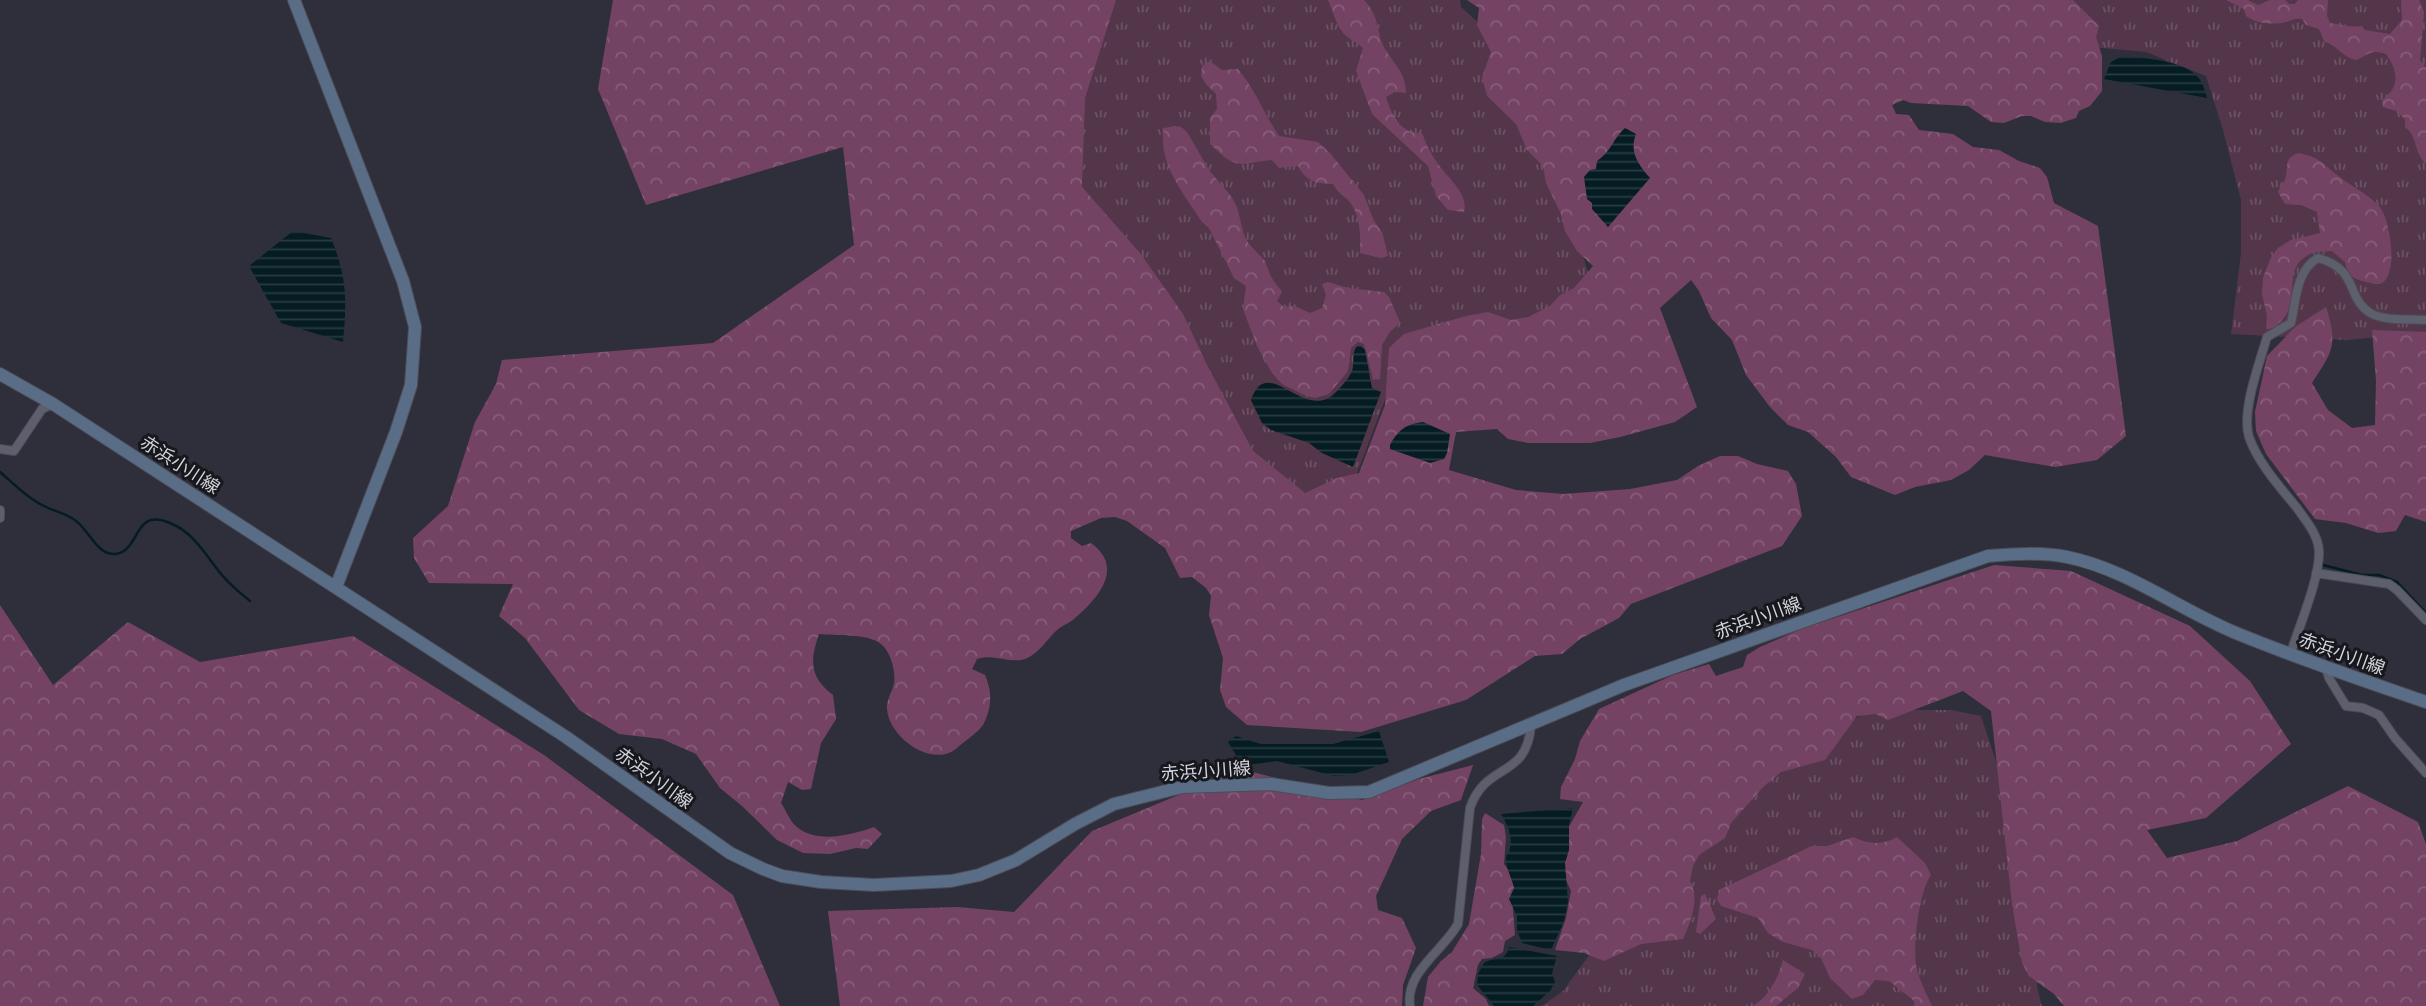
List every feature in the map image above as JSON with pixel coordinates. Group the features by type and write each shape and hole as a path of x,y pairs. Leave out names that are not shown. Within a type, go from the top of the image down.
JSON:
{"main road":[{"path":"294,0 402,281 415,327 411,385 396,432 336,587"},
{"name":"赤浜小川線","path":"0,374 53,404 566,737 730,853 763,869 801,880 874,885 951,881 970,877 1016,860 1114,804 1182,787 1271,784 1329,793 1369,792 1625,685 1988,556 2017,553 2066,557 2086,562 2226,628 2326,668 2426,702"}],"street":[{"path":"2290,654 2316,573 2319,549 2311,527 2256,453 2248,435 2249,409 2267,337 2291,323 2303,271 2308,263 2318,258 2336,265 2347,274 2359,302 2375,316 2426,320"},
{"path":"0,449 14,452 42,409 53,404"},
{"path":"0,510 0,518"},
{"path":"2316,573 2389,584 2426,620"},
{"path":"2326,668 2346,706 2363,708 2379,715 2426,773"},
{"path":"1410,1006 1412,984 1418,973 1458,924 1470,808 1474,796 1480,786 1520,760 1526,751 1531,725"}],"green space":[{"path":"613,0 1116,0 1085,98 1082,187 1140,253 1183,314 1253,451 1305,493 1337,478 1359,473 1385,405 1389,348 1404,334 1488,312 1511,320 1528,317 1550,306 1560,295 1574,288 1593,266 1577,251 1565,231 1561,214 1546,183 1543,166 1527,150 1516,124 1487,96 1482,77 1491,52 1477,25 1479,8 1467,0 2073,0 2099,26 2096,37 2102,56 2102,91 2090,106 2079,111 2076,118 2061,123 2022,116 2004,123 1991,122 1968,106 1911,103 1903,100 1892,105 1896,114 1909,115 1919,130 1953,134 1973,147 1999,150 2040,168 2047,177 2054,203 2098,226 2126,436 2097,460 2055,467 1985,455 1969,470 1951,480 1915,487 1895,495 1851,477 1836,457 1808,432 1788,425 1770,407 1746,375 1732,340 1711,318 1691,280 1660,308 1697,407 1675,422 1590,443 1528,443 1508,439 1497,429 1456,432 1449,470 1516,490 1563,494 1630,489 1677,480 1720,456 1738,456 1757,464 1788,471 1796,484 1802,516 1782,546 1631,604 1619,618 1580,639 1562,654 1535,656 1466,700 1361,732 1247,725 1226,707 1220,690 1223,658 1209,615 1211,596 1206,588 1192,577 1180,578 1165,548 1127,521 1115,517 1101,518 1071,531 1071,538 1082,546 1091,543 1106,562 1107,572 1099,592 1073,620 1057,630 1039,650 1025,659 977,659 972,669 985,675 989,687 990,704 987,715 977,732 948,753 937,755 914,748 896,730 887,709 894,684 893,668 888,652 881,644 868,638 819,634 814,652 814,668 819,682 833,695 836,719 821,743 811,789 802,790 788,782 781,803 795,825 814,835 845,835 874,827 882,834 868,849 856,848 830,854 803,853 777,840 720,788 696,754 662,739 619,734 579,710 525,638 499,616 513,584 429,583 414,558 413,538 448,506 475,422 496,384 502,360 713,343 854,245 843,147 646,205 598,89"},
{"path":"1103,0 1460,0 1461,7 1523,64 1592,285 1555,313 1394,376 1351,489 1307,497 1245,450 1058,187"},
{"path":"1328,0 1364,0 1370,7 1383,46 1400,71 1406,87 1406,93 1395,92 1386,97 1391,110 1398,122 1408,131 1422,133 1435,160 1461,193 1464,212 1448,210 1436,196 1428,166 1372,114 1356,71 1363,48 1341,30"},
{"path":"2049,0 2426,0 2426,332 2348,340 2231,334 2241,253 2241,200 2206,76 2146,52 2092,47"},
{"path":"2226,0 2248,0 2258,5 2270,0 2285,0 2289,4 2295,4 2298,0 2328,0 2327,16 2330,23 2362,26 2365,30 2390,34 2402,20 2401,0 2419,0 2424,12 2420,60 2426,68 2426,163 2405,127 2405,119 2396,111 2383,107 2382,101 2395,84 2393,66 2386,54 2373,52 2356,60 2351,59 2325,42 2319,29 2306,25 2302,19 2276,23 2260,22 2246,16 2244,9"},
{"path":"1210,61 1222,70 1238,69 1279,136 1318,142 1330,153 1364,195 1374,221 1382,232 1388,256 1381,258 1360,253 1360,232 1355,211 1333,184 1312,181 1298,166 1279,168 1272,160 1239,164 1227,159 1210,144 1210,118 1217,109 1216,94 1201,76 1202,66"},
{"path":"1174,126 1187,132 1209,170 1231,196 1237,207 1244,235 1265,261 1271,277 1282,292 1277,301 1284,307 1295,306 1310,313 1322,308 1326,295 1322,284 1328,282 1348,288 1384,292 1389,297 1400,322 1382,345 1380,379 1373,379 1364,344 1358,342 1351,348 1348,371 1329,394 1315,398 1302,394 1282,384 1272,373 1257,346 1243,309 1246,286 1234,278 1209,228 1188,201 1168,165 1163,140 1165,128"},
{"path":"2298,153 2321,162 2379,206 2389,233 2390,268 2382,283 2375,284 2354,277 2348,272 2345,262 2332,251 2310,254 2301,260 2296,268 2287,314 2271,329 2266,329 2263,278 2271,257 2278,248 2291,240 2320,233 2317,212 2301,205 2285,204 2278,192 2285,178 2289,159"},
{"path":"2326,307 2332,330 2331,347 2325,363 2312,383 2328,410 2352,428 2375,425 2376,381 2372,330 2426,332 2426,522 2405,515 2396,531 2378,533 2346,523 2315,519 2266,454 2256,431 2255,412 2267,356 2295,327"},
{"path":"1994,565 2071,571 2190,626 2250,681 2291,744 2206,818 2147,830 2167,858 2237,841 2348,786 2418,822 2426,844 2426,1006 2064,1006 2054,994 2029,976 2022,963 2012,904 1991,711 1963,691 1888,720 1876,714 1857,716 1825,760 1781,772 1763,787 1731,823 1725,838 1699,855 1693,866 1690,881 1694,903 1683,939 1641,944 1604,961 1584,953 1555,950 1566,918 1571,891 1564,876 1566,832 1583,802 1560,799 1561,787 1575,759 1580,741 1599,709 1673,675 1709,664 1716,676 1743,667 1747,655 1801,629"},
{"path":"0,605 53,685 128,622 200,662 353,636 544,755 733,895 780,1006 0,1006"},
{"path":"1868,710 1951,710 1981,716 2045,911 2037,987 2042,1006 1542,1006 1563,991 1667,849"},
{"path":"1473,765 1461,800 1431,811 1402,839 1376,896 1378,910 1402,918 1416,948 1403,985 1402,1006 840,1006 828,911 957,907 1014,912 1092,831 1241,769 1362,800 1419,779"},
{"path":"1485,813 1504,825 1504,864 1517,882 1512,897 1515,935 1505,941 1503,952 1492,958 1482,959 1478,965 1473,988 1486,999 1489,1006 1423,1006 1428,977 1452,952 1469,924 1481,854 1482,819"},
{"path":"1853,837 1875,843 1897,837 1925,863 1931,875 1920,905 1915,956 1919,976 1932,1006 1916,1006 1913,1000 1889,981 1875,980 1863,995 1852,999 1830,978 1821,958 1812,950 1783,942 1768,933 1758,918 1721,906 1717,899 1719,890 1812,846 1827,846"},
{"path":"1705,894 1716,919 1700,934 1696,932 1701,896"},
{"path":"1783,960 1805,974 1798,988 1776,1006 1753,1006 1772,986"}],"water":[{"path":"2120,57 2159,60 2188,69 2200,79 2207,98 2104,79 2111,62"},
{"path":"1625,128 1636,134 1634,152 1650,178 1608,227 1587,199 1584,177 1590,170 1596,169 1597,161"},
{"path":"293,231 331,238 344,289 343,342 281,323 249,266"},
{"path":"1357,346 1365,350 1372,388 1381,392 1353,467 1322,453 1309,443 1271,430 1262,423 1251,400 1258,387 1266,383 1276,384 1298,396 1322,400 1334,394 1348,378"},
{"path":"1423,422 1450,434 1444,459 1430,463 1390,449 1399,432 1412,424"},
{"path":"1379,731 1389,762 1351,775 1334,776 1277,761 1247,765 1239,760 1228,742 1236,736 1261,744 1333,744"},
{"path":"1573,808 1565,863 1568,902 1564,921 1551,950 1522,943 1517,930 1517,916 1509,899 1514,888 1506,859 1511,839 1501,814"},
{"path":"1509,947 1557,956 1552,973 1555,982 1550,991 1533,1006 1494,1006 1477,985 1478,974 1484,963 1502,957"}],"waterway":[{"path":"0,472 36,502 76,521 98,547 109,554 124,551 149,521 158,520 179,527 199,546 228,582 250,601"},
{"path":"2323,565 2362,575 2379,575 2397,582 2426,613"}]}
